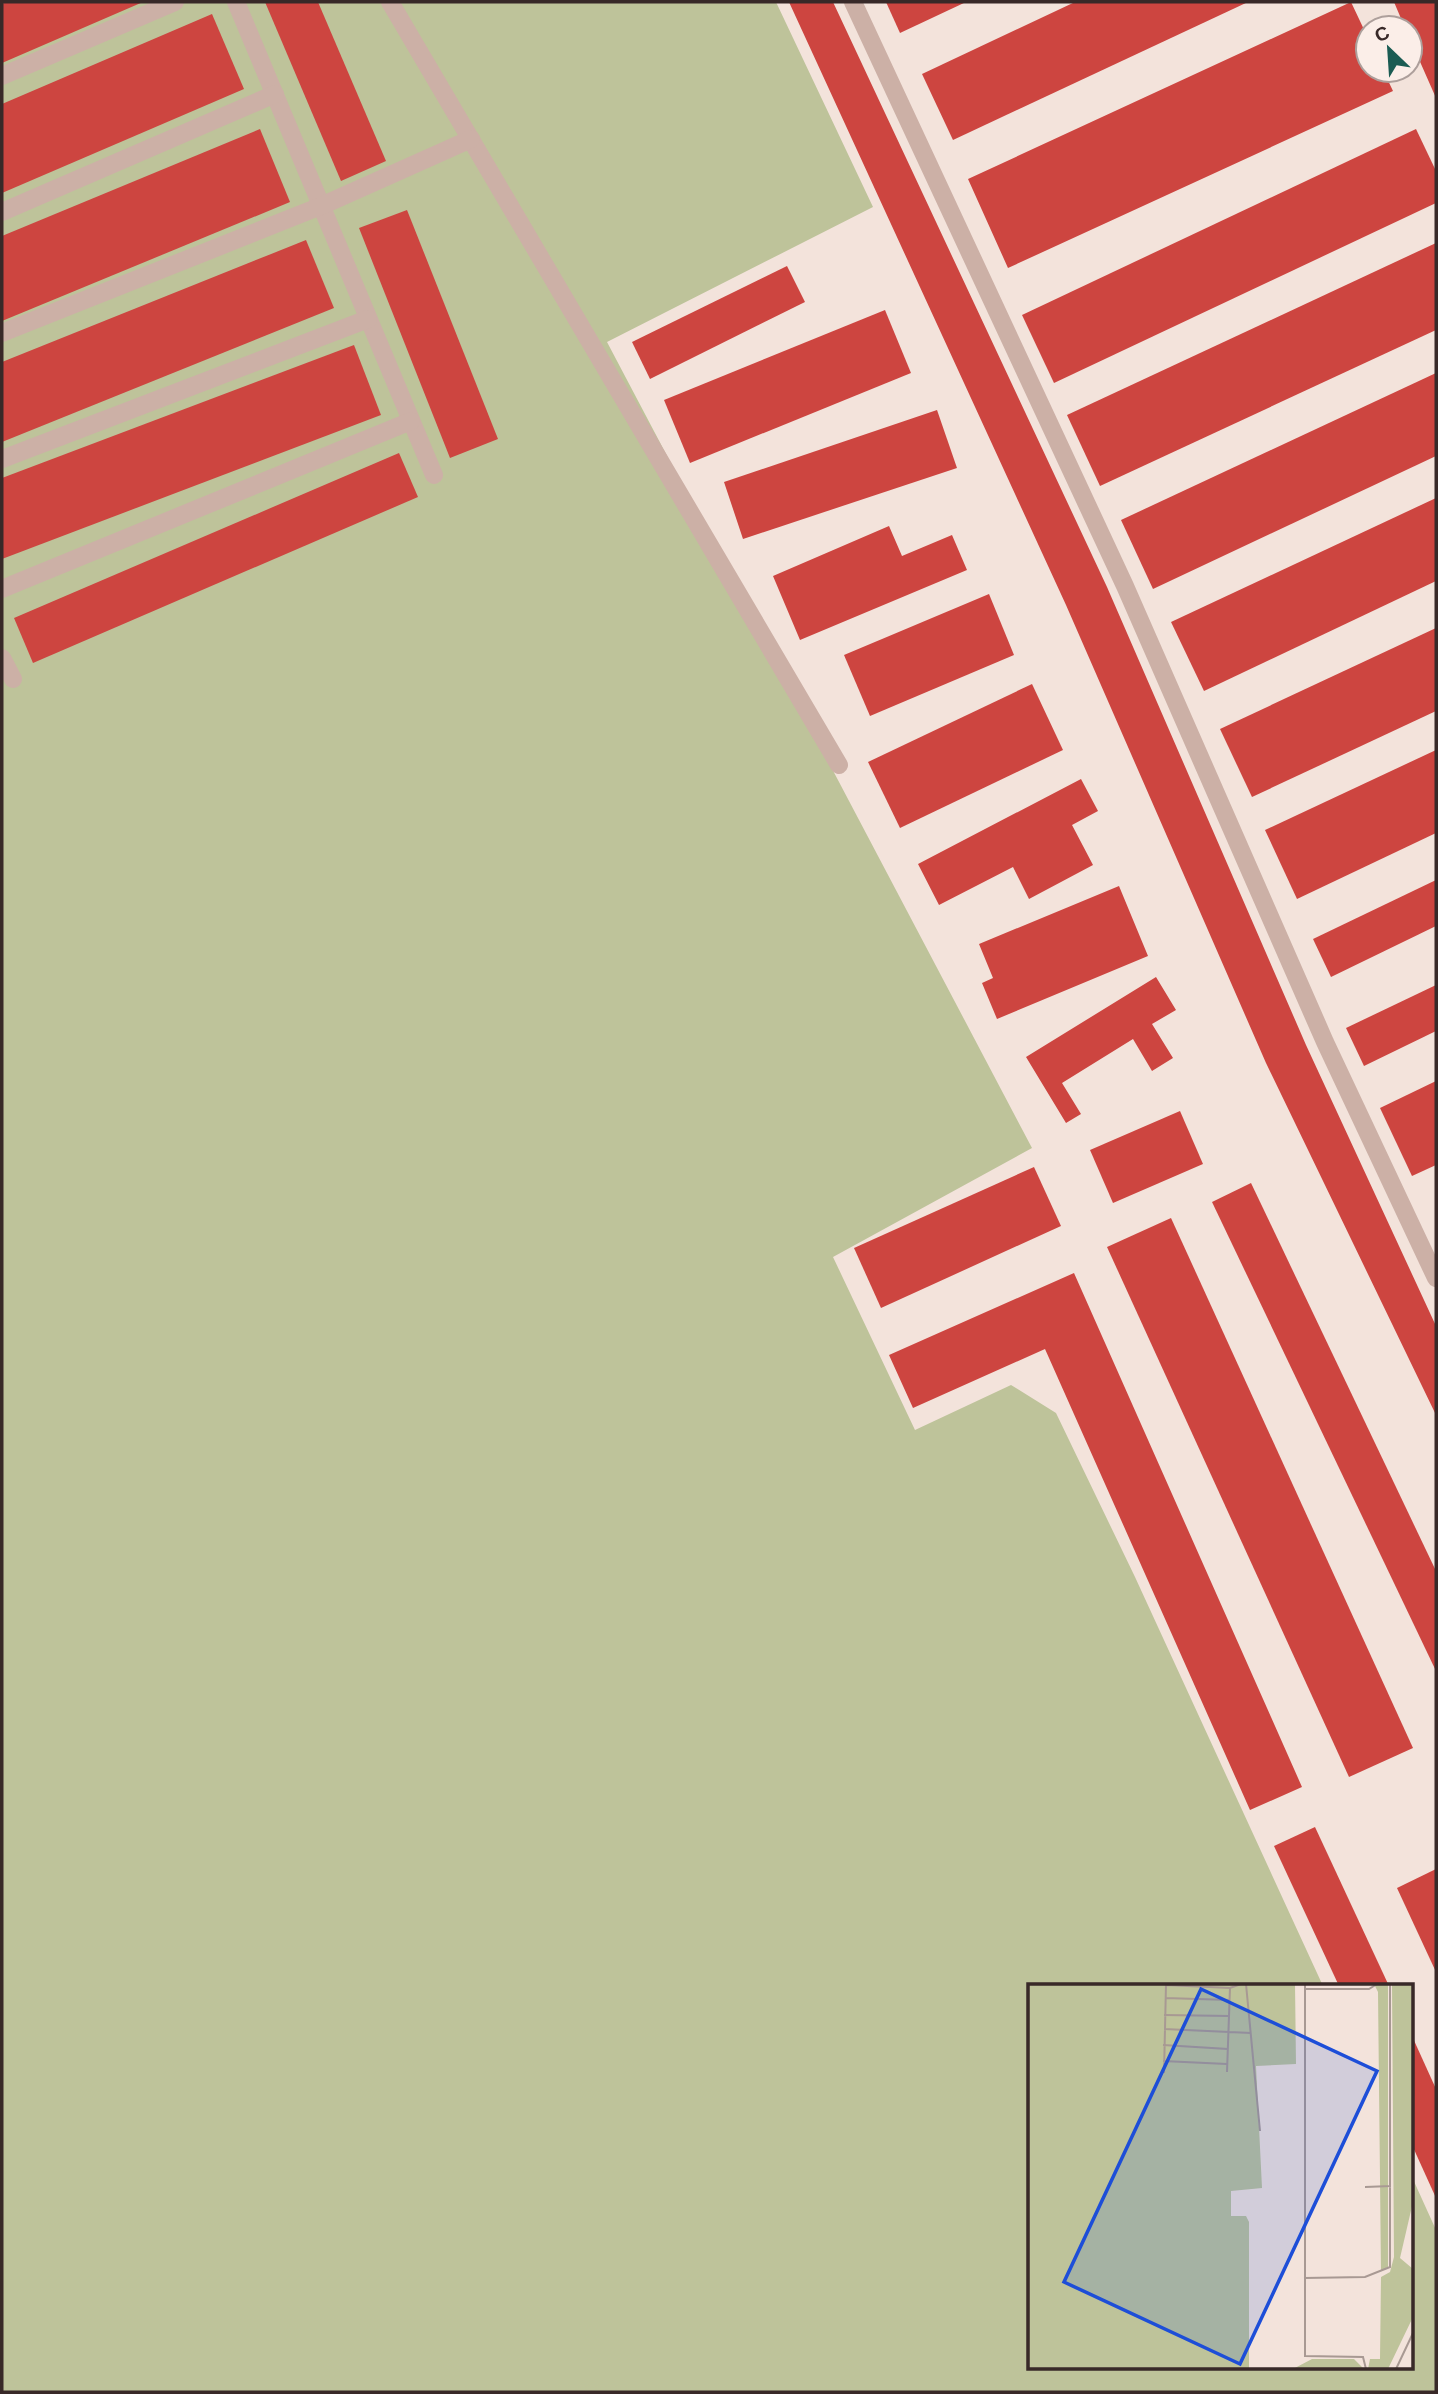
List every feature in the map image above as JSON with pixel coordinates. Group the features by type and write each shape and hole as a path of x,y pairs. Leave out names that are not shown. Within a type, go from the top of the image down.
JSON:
{"lane":[{"path":"2,76 175,2"},
{"path":"236,2 434,475"},
{"path":"390,2 839,765"},
{"path":"853,2 1125,586 1325,1042 1436,1278"},
{"path":"2,212 275,94"},
{"path":"2,333 321,206 471,139"},
{"path":"2,459 369,319"},
{"path":"2,589 411,421"},
{"path":"2,659 13,679"}],"green space":[{"path":"2,2 776,2 873,207 607,342 1032,1148 833,1257 915,1430 1011,1385 1056,1413 1135,1577 1322,1984 1028,1984 1028,2370 1414,2370 1414,2181 1436,2230 1436,2392 2,2392"}],"building":[{"path":"143,2 2,63 2,4"},
{"path":"265,2 318,2 386,161 341,181"},
{"path":"789,2 833,2 1107,587 1306,1045 1436,1326 1436,1415 1266,1063 1066,605"},
{"path":"886,2 966,2 900,33"},
{"path":"1075,2 1248,2 953,140 922,74"},
{"path":"1351,2 1357,14 1354,14 1354,84 1390,84 1393,91 1008,268 968,179"},
{"path":"1394,2 1436,2 1436,98 1424,71 1424,14 1399,14"},
{"path":"212,14 244,89 2,193 2,104"},
{"path":"260,129 290,202 2,321 2,236"},
{"path":"1416,129 1436,171 1436,203 1054,383 1022,315"},
{"path":"407,210 498,439 450,458 359,228"},
{"path":"306,240 334,308 2,442 2,362"},
{"path":"1436,243 1436,330 1100,486 1067,415"},
{"path":"787,266 805,302 650,379 632,342"},
{"path":"885,310 911,373 690,463 664,400"},
{"path":"354,345 381,415 2,559 2,478"},
{"path":"1436,373 1436,456 1153,589 1121,520"},
{"path":"937,410 957,468 743,539 724,482"},
{"path":"399,453 418,497 33,663 14,618"},
{"path":"1436,498 1436,581 1204,691 1171,622"},
{"path":"889,526 902,556 952,535 967,570 800,640 773,576"},
{"path":"989,594 1014,655 870,716 844,655"},
{"path":"1436,628 1436,711 1252,797 1220,729"},
{"path":"1032,684 1063,750 900,828 868,762"},
{"path":"1436,750 1436,833 1297,899 1265,830"},
{"path":"1081,779 1098,811 1072,825 1093,865 1029,899 1013,867 939,905 918,864"},
{"path":"1436,880 1436,926 1331,977 1313,939"},
{"path":"1119,886 1148,956 997,1019 982,983 993,978 979,944"},
{"path":"1156,977 1176,1010 1152,1024 1173,1058 1152,1071 1133,1039 1062,1083 1081,1114 1066,1123 1026,1057"},
{"path":"1436,985 1436,1031 1364,1066 1346,1028"},
{"path":"1436,1081 1436,1165 1412,1176 1380,1108"},
{"path":"1180,1111 1203,1164 1113,1203 1090,1150"},
{"path":"1034,1167 1061,1226 881,1308 854,1248"},
{"path":"1251,1183 1436,1571 1436,1671 1212,1202"},
{"path":"1171,1218 1413,1748 1349,1777 1107,1247"},
{"path":"1074,1273 1302,1787 1250,1810 1045,1349 913,1408 889,1355"},
{"path":"1315,1827 1388,1984 1338,1984 1274,1846"},
{"path":"1436,1869 1436,1972 1397,1888"},
{"path":"1414,2040 1436,2089 1436,2198 1414,2149"}]}
